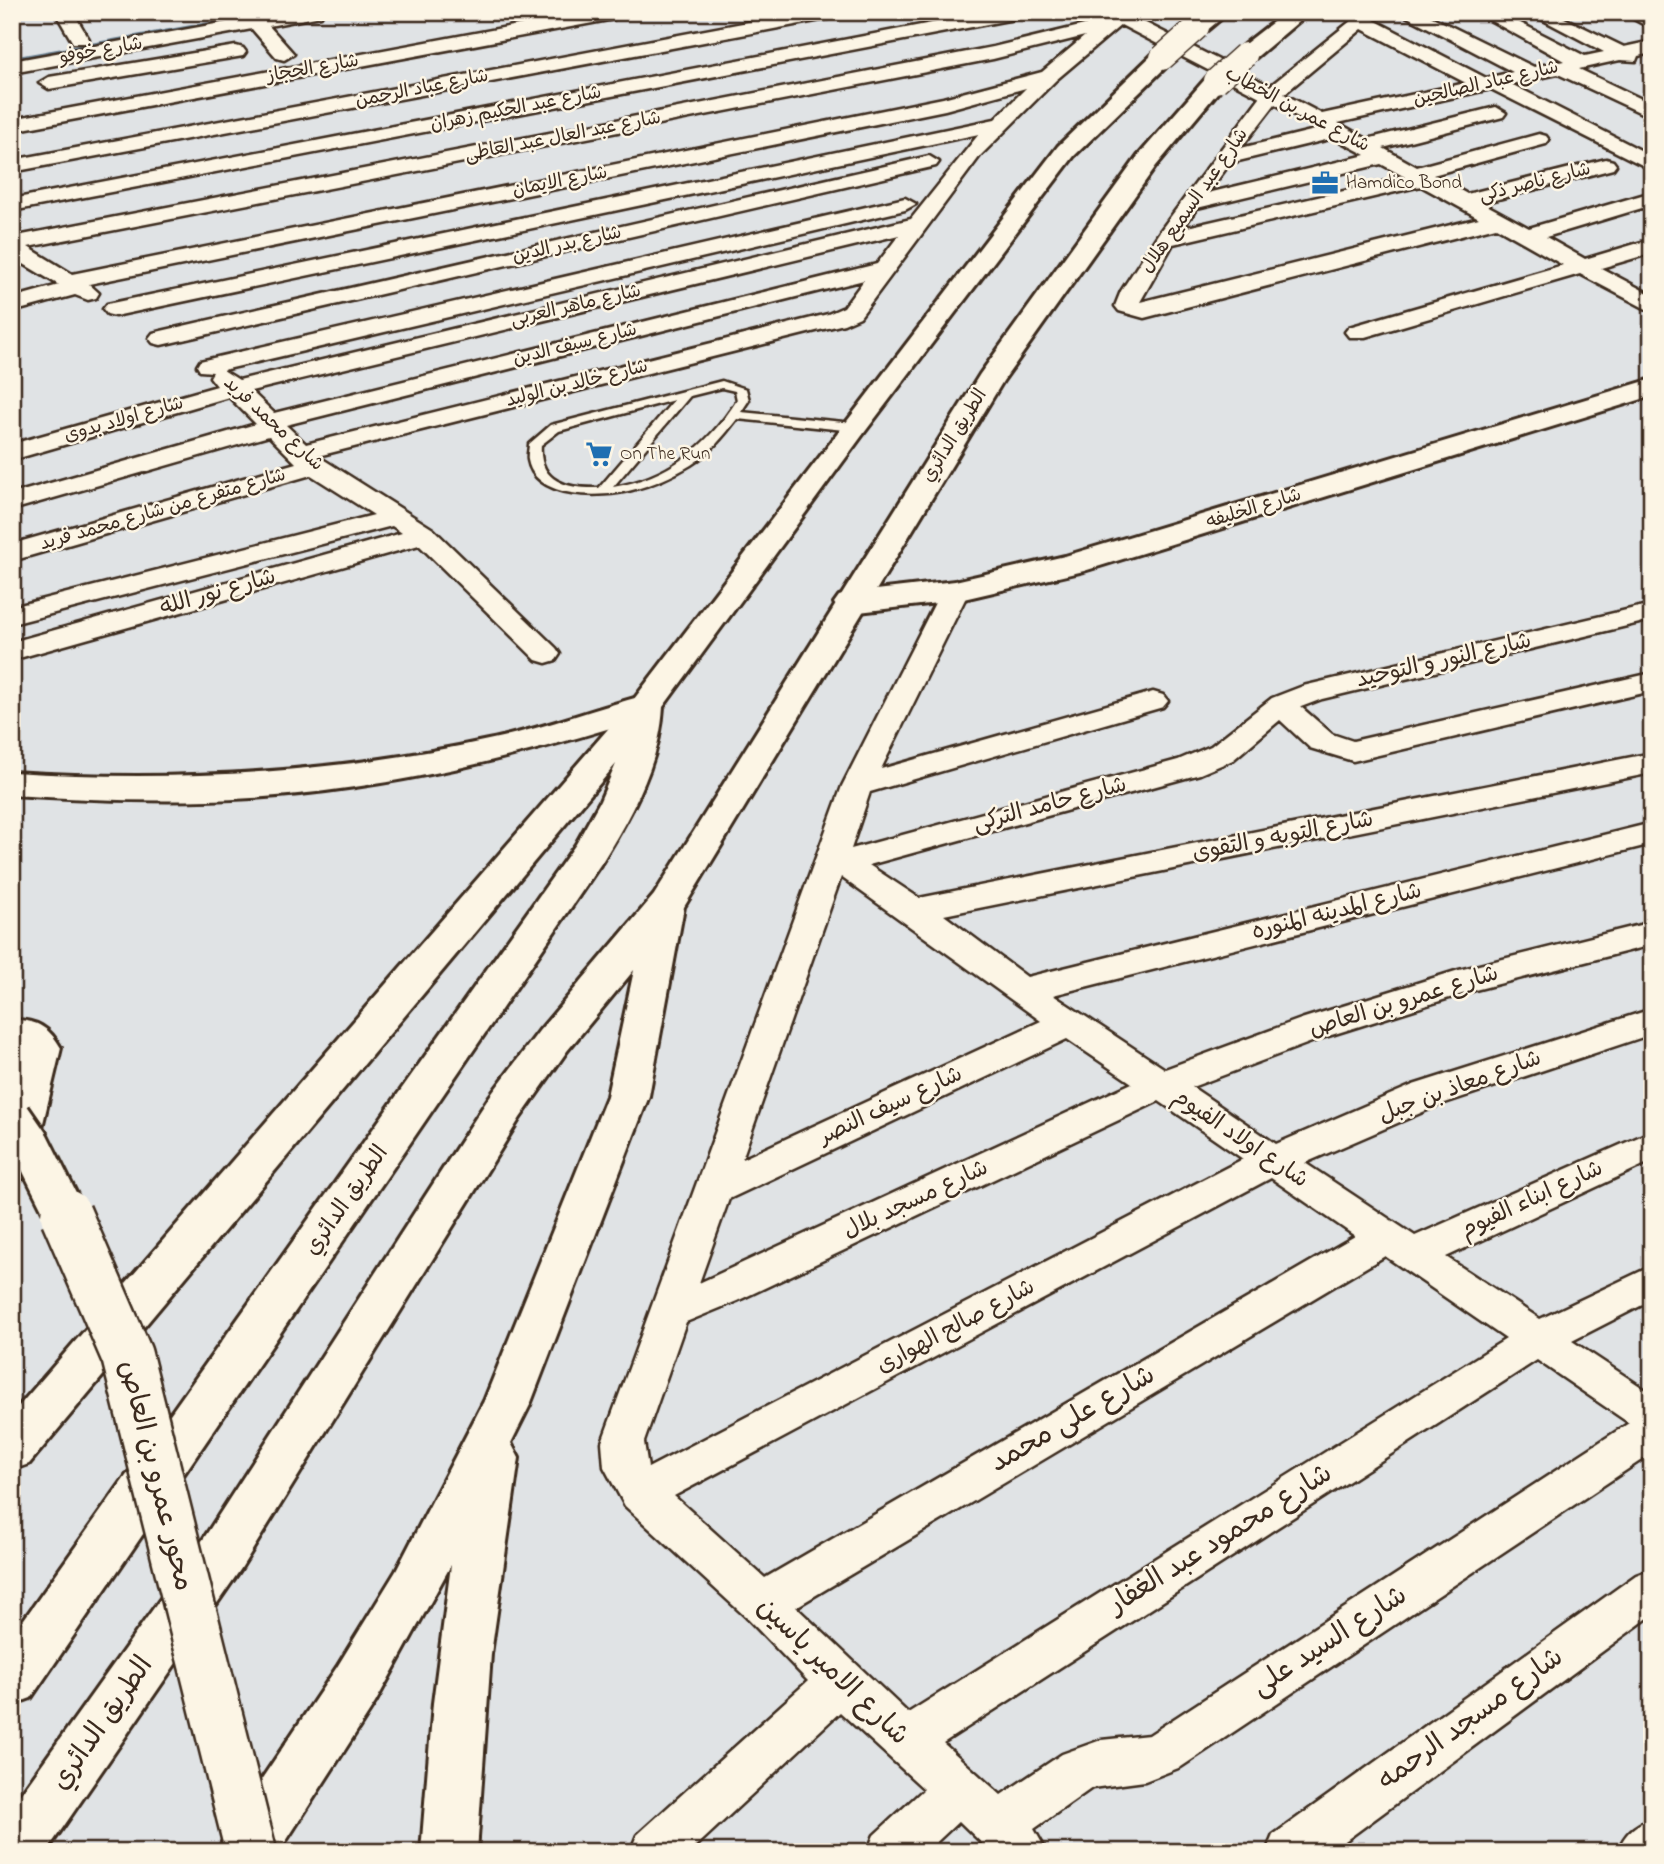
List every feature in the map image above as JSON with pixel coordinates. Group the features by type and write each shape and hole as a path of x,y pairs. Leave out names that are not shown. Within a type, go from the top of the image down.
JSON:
{"main road":[{"path":"12,1449 646,706 854,426 1066,151 1162,48 1219,12"},
{"name":"الطريق الدائري","path":"13,1852 222,1554 369,1325 463,1169 505,1108 553,1041 667,904 850,603 990,380 1147,160 1216,81 1300,12"},
{"name":"شارع الخليفه","path":"850,603 955,591 1073,564 1652,387"},
{"path":"12,783 89,790 155,791 286,786 350,779 498,751 646,706"},
{"name":"الطريق الدائري","path":"12,1680 590,853 631,778 642,742 646,706"},
{"name":"الطريق الدائري","path":"246,1852 349,1697 408,1598 506,1405 628,1096 667,904"},
{"path":"12,1035 24,1034 36,1039 41,1048 12,1166"},
{"name":"محور عمرو بن العاص","path":"12,1117 30,1143 64,1211 127,1356 251,1852"},
{"path":"449,1852 457,1707 477,1548 506,1405"}],"street":[{"path":"64,12 80,39"},
{"name":"شارع خوفو","path":"12,67 314,12"},
{"name":"شارع عباد الرحمن","path":"12,166 832,12"},
{"name":"شارع عبد الحكيم زهران","path":"12,205 1019,12"},
{"path":"1407,12 1532,74"},
{"path":"1484,12 1583,63"},
{"path":"1537,12 1652,68"},
{"path":"1630,12 1652,23"},
{"path":"12,51 224,13"},
{"path":"1368,16 1489,84 1652,164"},
{"name":"شارع عبد السميع هلال","path":"1368,16 1272,95 1222,159 1166,239 1126,303 1130,309 1144,311 1499,220"},
{"path":"883,269 938,196 998,124 1117,17"},
{"name":"شارع عمر بن الخطاب","path":"1117,17 1162,48 1272,95 1652,304"},
{"name":"شارع عبد العال عبد العاطى","path":"12,246 993,53 1117,17"},
{"path":"622,18 650,46"},
{"name":"شارع الحجاز","path":"12,124 622,18"},
{"path":"257,23 284,54"},
{"name":"شارع عباد الصالحين","path":"1329,126 1405,102 1652,47"},
{"path":"25,87 236,52"},
{"path":"1561,68 1652,112"},
{"name":"شارع الايمان","path":"12,306 74,284 944,104 1049,76"},
{"path":"1405,102 1447,126"},
{"path":"1364,146 1496,113"},
{"path":"116,309 998,124"},
{"path":"1222,159 1329,126"},
{"path":"1166,239 1419,176 1539,140"},
{"name":"شارع بدر الدين","path":"161,338 973,152"},
{"path":"1193,203 1384,157"},
{"name":"شارع ناصر ذكى","path":"1464,201 1606,165"},
{"path":"209,366 938,196"},
{"path":"1527,236 1652,198"},
{"name":"شارع ماهر العربى","path":"235,388 917,225"},
{"name":"شارع محمد فريد","path":"12,246 24,264 74,284 209,366 235,388 307,460 424,535 546,653"},
{"path":"1357,332 1652,246"},
{"name":"شارع خالد بن الوليد","path":"307,460 836,319 852,312 883,269"},
{"name":"شارع سيف الدين","path":"12,502 271,424 883,269"},
{"name":"شارع اولاد بدوى","path":"12,452 235,388"},
{"name":"شارع متفرع من شارع محمد فريد","path":"12,553 307,460"},
{"path":"12,616 397,517"},
{"name":"شارع نور الله","path":"12,651 424,535"},
{"path":"640,1493 625,1467 623,1442 714,1189 839,859 857,786 955,591"},
{"name":"شارع النور و التوحيد","path":"1248,734 1282,704 1313,692 1652,612"},
{"path":"1282,704 1318,741 1334,748 1353,751 1652,682"},
{"path":"857,786 1153,701"},
{"name":"شارع حامد التركى","path":"839,859 1189,767 1222,753 1248,734"},
{"name":"شارع التوبه و التقوى","path":"914,910 1652,763"},
{"name":"شارع المدينه المنوره","path":"1022,991 1652,833"},
{"name":"شارع اولاد الفيوم","path":"839,859 914,910 1022,991 1652,1416"},
{"name":"شارع عمرو بن العاص","path":"1161,1086 1313,1028 1445,987 1652,933"},
{"name":"شارع معاذ بن جبل","path":"1272,1161 1426,1095 1652,1021"},
{"name":"شارع سيف النصر","path":"714,1189 1069,1023"},
{"name":"شارع مسجد بلال","path":"670,1311 723,1290 1161,1086"},
{"name":"شارع ابناء الفيوم","path":"1399,1246 1652,1145"},
{"name":"شارع صالح الهوارى","path":"640,1493 1272,1161"},
{"name":"شارع على محمد","path":"762,1603 1399,1246"},
{"name":"شارع محمود عبد الغفار","path":"904,1742 1538,1339 1652,1282"},
{"name":"شارع السيد على","path":"1012,1839 1072,1773 1111,1761 1132,1763 1150,1759 1166,1751 1652,1430"},
{"name":"شارع الامير ياسين","path":"640,1493 762,1603 840,1682 1012,1839"},
{"name":"شارع مسجد الرحمه","path":"1290,1852 1652,1589"},
{"path":"654,1852 840,1682"},
{"path":"891,1852 958,1790"},
{"path":"1641,1852 1652,1842"}],"lane":[{"path":"722,384 740,389 743,400 705,449 688,462 630,487 603,491 564,488 544,479 534,456 535,444 546,433 565,425 687,392 722,384"},
{"path":"603,491 687,392"},
{"path":"734,415 854,426"}],"waterway":[{"path":"12,59 274,12"}],"place":[{"name":"Hamdico Bond","path":"1325,183"},
{"name":"On The Run","path":"599,454"}]}
